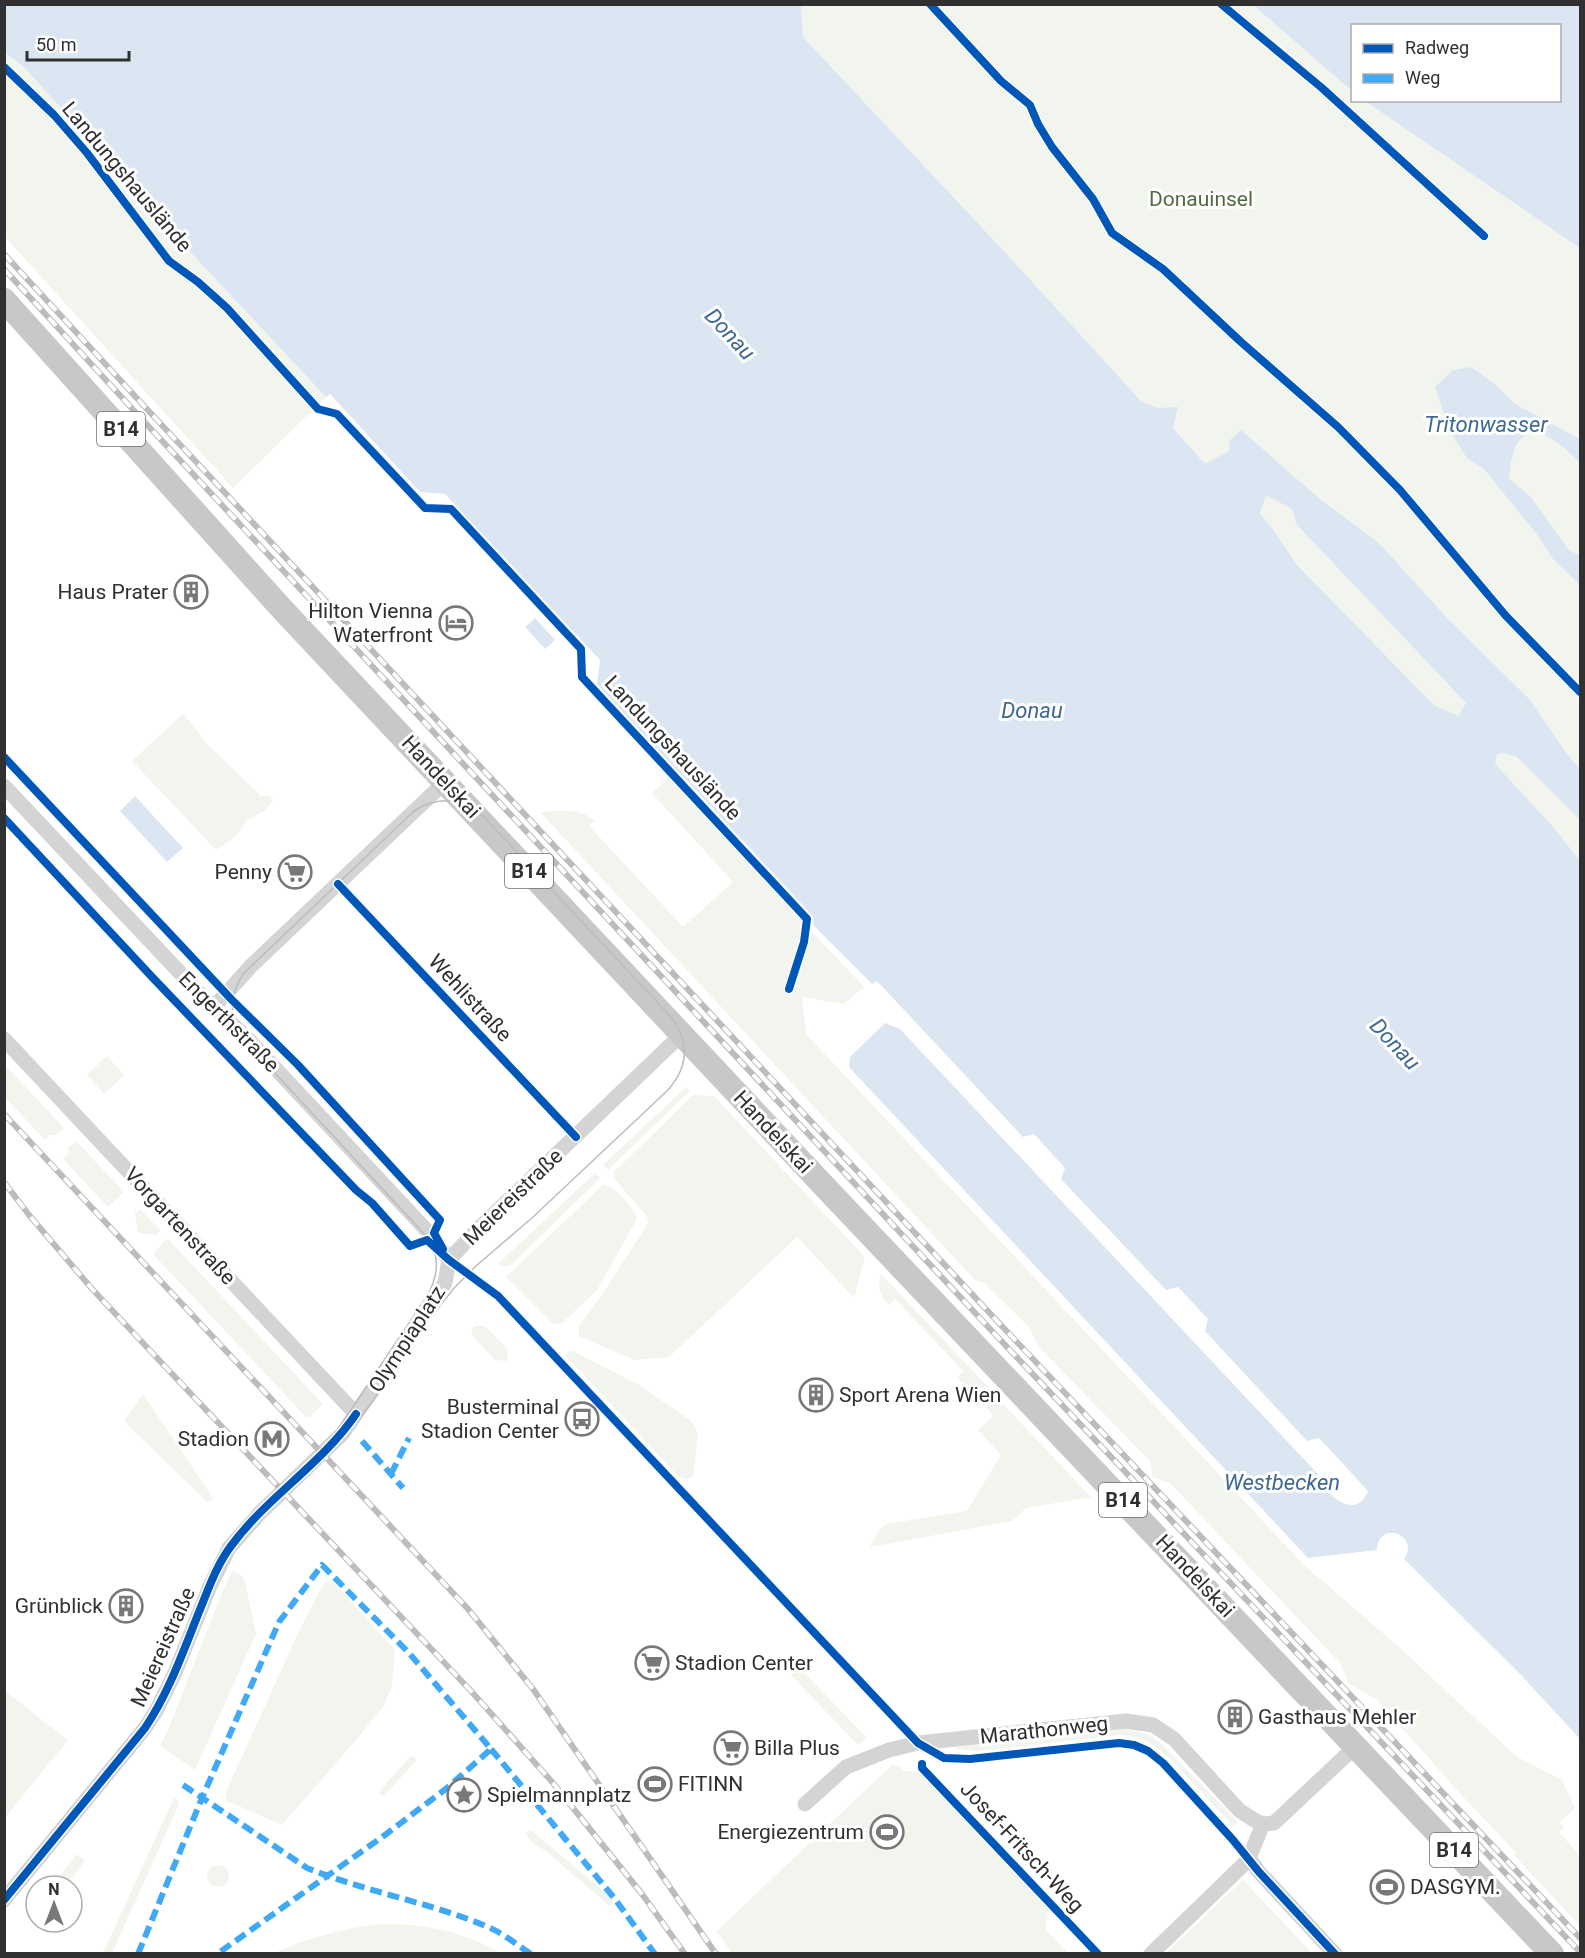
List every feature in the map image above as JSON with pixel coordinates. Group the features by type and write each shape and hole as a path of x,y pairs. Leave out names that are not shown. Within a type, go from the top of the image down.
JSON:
{"main road":[{"name":"Handelskai","path":"4,300 282,609 1552,1953"}],"street":[{"path":"214,1007 251,966 446,781"},
{"name":"Engerthstraße","path":"4,786 214,1007 247,1038 431,1235 449,1260"},
{"name":"Meiereistraße","path":"449,1260 473,1234 682,1034"},
{"name":"Vorgartenstraße","path":"4,1039 357,1414"},
{"name":"Olympiaplatz","path":"357,1414 445,1283 449,1260"},
{"name":"Meiereistraße","path":"4,1900 145,1728 156,1711 174,1675 210,1586 229,1548 260,1512 343,1433 357,1414"},
{"name":"Marathonweg","path":"805,1804 846,1767 918,1743 1126,1721 1154,1725 1174,1739 1239,1810 1263,1824"},
{"path":"1151,1953 1249,1858 1263,1824 1274,1823 1283,1816 1355,1747"},
{"path":"1249,1858 1259,1872 1335,1953"}],"green space":[{"name":"Donauinsel","path":"801,5 1253,5 1351,90 1351,102 1366,102 1580,248 1580,769 1378,542 1320,499 1241,430 1229,451 1205,465 1157,408 1141,401 803,37"},
{"path":"5,53 24,67 180,241 326,397 233,488 5,237"},
{"path":"1266,494 1292,509 1297,525 1466,703 1458,716 1434,705 1297,565 1260,514"},
{"path":"182,715 207,744 261,796 270,796 273,801 265,810 246,821 236,836 216,850 132,761"},
{"path":"1503,753 1517,757 1580,820 1580,861 1555,829 1500,772 1495,764 1497,755"},
{"path":"675,771 814,917 811,931 864,987 844,1004 802,997 806,1034 1305,1566 1399,1647 1517,1757 1562,1780 1575,1808 1560,1822 1564,1827 1559,1832 1580,1856 1580,1930 1579,1925 1514,1855 1516,1853 1377,1700 1348,1683 1341,1664 1171,1484 1153,1477 1150,1461 1038,1346 1029,1327 984,1283 976,1281 540,812 576,812 595,821 589,826 683,927 733,882 652,793"},
{"path":"107,1056 124,1075 104,1094 87,1075"},
{"path":"5,1065 64,1128 56,1135 50,1135 45,1140 5,1097"},
{"path":"686,1087 690,1091 608,1170 603,1165"},
{"path":"693,1095 714,1096 865,1257 854,1298 797,1237 669,1357 635,1360 579,1336 579,1326 602,1295 648,1223 647,1217 615,1179 614,1172"},
{"path":"76,1141 124,1192 108,1207 63,1159 68,1154 68,1148"},
{"path":"595,1173 600,1178 512,1264 504,1267 498,1264"},
{"path":"603,1185 613,1189 623,1198 637,1219 597,1290 561,1324 553,1324 506,1277"},
{"path":"140,1209 160,1230 156,1235 138,1233 135,1213"},
{"path":"166,1239 322,1403 309,1417 306,1417 153,1254"},
{"path":"881,1274 990,1389 969,1387 957,1378 963,1371 895,1299 889,1305 883,1298 879,1287"},
{"path":"474,1326 485,1326 507,1349 508,1361 495,1360 471,1334"},
{"path":"570,1351 639,1385 690,1420 698,1435 693,1477 686,1479 679,1477 565,1355"},
{"path":"143,1394 213,1501 206,1501 124,1421"},
{"path":"993,1402 1002,1403 1091,1497 1026,1508 1012,1521 870,1547 879,1530 886,1524 967,1511 1001,1455 978,1430 993,1416 986,1407"},
{"path":"233,1570 245,1581 256,1634 195,1770 160,1746"},
{"path":"329,1581 337,1586 395,1650 392,1686 384,1705 282,1825 225,1800 227,1796 225,1794 300,1629 324,1583"},
{"path":"795,1663 867,1738 858,1745 792,1676 791,1666"},
{"path":"5,1691 68,1740 5,1818"},
{"path":"1121,1729 1143,1733 1162,1744 1238,1822 1233,1826 1168,1757 1151,1744 1135,1738 1121,1735 977,1751 955,1747"},
{"path":"411,1756 415,1757 416,1761 384,1796 379,1794 388,1781"},
{"name":"Energiezentrum","path":"892,1765 899,1766 904,1771 919,1772 1049,1910 1045,1929 1068,1953 732,1953 717,1931"},
{"path":"174,1798 180,1802 112,1953 103,1953"},
{"path":"532,1831 607,1894 612,1904 610,1906 607,1904 546,1851 532,1843 526,1833"},
{"path":"77,1854 85,1861 75,1874 61,1874"},
{"path":"218,1865 226,1868 229,1876 226,1884 218,1887 210,1884 207,1876 210,1868"},
{"path":"1243,1880 1312,1953 1166,1953"},
{"path":"378,1924 410,1925 442,1930 472,1939 501,1953 274,1953 325,1935"}],"water":[{"name":"Donau","path":"5,4 801,5 803,37 1141,401 1157,408 1178,407 1173,428 1205,464 1229,451 1230,440 1241,430 1320,499 1378,542 1449,620 1529,699 1580,769 1580,820 1517,757 1503,753 1497,755 1495,764 1555,829 1580,861 1580,1739 1521,1675 1404,1559 1408,1550 1403,1537 1390,1533 1384,1535 1379,1541 1377,1550 1308,1558 849,1067 850,1057 885,1023 900,1029 1331,1488 1327,1491 1349,1505 1360,1503 1368,1491 1319,1438 1307,1441 1205,1331 1208,1319 1178,1287 1166,1290 1061,1179 1065,1168 1034,1134 1023,1137 877,981 872,984 813,925 814,917 597,684 600,660 445,494 420,492 330,394 326,397 180,241 24,67 5,53","holes":["1266,495 1292,509 1297,525 1466,703 1458,716 1434,705 1297,565 1260,514"]},
{"path":"1253,5 1580,5 1580,248 1366,102 1561,102 1561,24 1351,24 1351,90"},
{"name":"Tritonwasser","path":"1471,367 1496,385 1515,404 1580,439 1580,463 1564,447 1550,438 1529,431 1519,441 1513,452 1509,479 1530,496 1569,550 1580,556 1580,585 1553,559 1536,533 1484,469 1467,458 1450,431 1435,387 1453,370"},
{"path":"535,618 555,640 545,649 525,627"},
{"path":"135,796 183,848 167,862 120,811"}],"tram line":[{"path":"4,1895 140,1729 156,1705 169,1681 211,1575 224,1551 249,1519 312,1459 336,1432 431,1289 436,1275 436,1260 428,1238 246,1042 236,1025 233,999 244,973 414,811 441,801 467,806 484,817 671,1017 682,1036 684,1045 680,1072 668,1090 454,1288 360,1418 244,1534 230,1553 217,1578 174,1685 154,1721 4,1905"}],"railway":[{"path":"4,254 999,1323 1580,1938"},
{"path":"4,269 991,1330 1580,1952"},
{"path":"4,1114 468,1609 533,1689 716,1954"},
{"path":"4,1182 93,1290 471,1691 553,1783 642,1894 685,1954"}],"marked path":[{"path":"391,1474 409,1438"},
{"path":"362,1441 403,1488"},
{"path":"138,1954 202,1798 279,1622 322,1565 409,1653 491,1749 447,1788 385,1835 217,1954"},
{"path":"491,1749 615,1899 655,1954"},
{"path":"183,1785 307,1868 466,1918 499,1932 531,1954"}],"cycle path":[{"path":"930,4 1001,81 1030,105 1052,147 1093,199 1112,233 1163,269 1241,342 1338,427 1400,490 1506,616 1580,692"},
{"path":"1221,4 1322,88 1484,236"},
{"name":"Landungshauslände","path":"4,67 54,115 87,153 169,261 198,282 227,308 318,409 337,414 425,508 451,509 581,649 582,677 807,919 804,942 789,989"},
{"path":"4,757 232,1000 298,1065 440,1220 434,1233 443,1249"},
{"path":"4,818 153,978 356,1190 372,1203 410,1246 427,1240 449,1260 498,1296 918,1743 944,1758 970,1759 1119,1743 1134,1745 1148,1751 1163,1763 1335,1954"},
{"name":"Wehlistraße","path":"338,884 576,1137"},
{"path":"4,1900 154,1714 181,1657 213,1578 231,1546 245,1528 327,1449 356,1414"},
{"name":"Josef-Fritsch-Weg","path":"922,1764 922,1768 1098,1954"}],"place":[{"name":"Haus Prater","path":"191,592"},
{"name":"Hilton Vienna Waterfront","path":"456,623"},
{"name":"Penny","path":"295,872"},
{"name":"Sport Arena Wien","path":"816,1395"},
{"name":"Busterminal Stadion Center","path":"582,1419"},
{"name":"Stadion","path":"272,1439"},
{"name":"Grünblick","path":"126,1606"},
{"name":"Stadion Center","path":"652,1663"},
{"name":"Gasthaus Mehler","path":"1235,1717"},
{"name":"Billa Plus","path":"731,1748"},
{"name":"FITINN","path":"655,1784"},
{"name":"Spielmannplatz","path":"464,1795"},
{"name":"Energiezentrum","path":"887,1832"},
{"name":"DASGYM.","path":"1387,1887"}],"water label":[{"name":"Westbecken","path":"1282,1482"}]}
